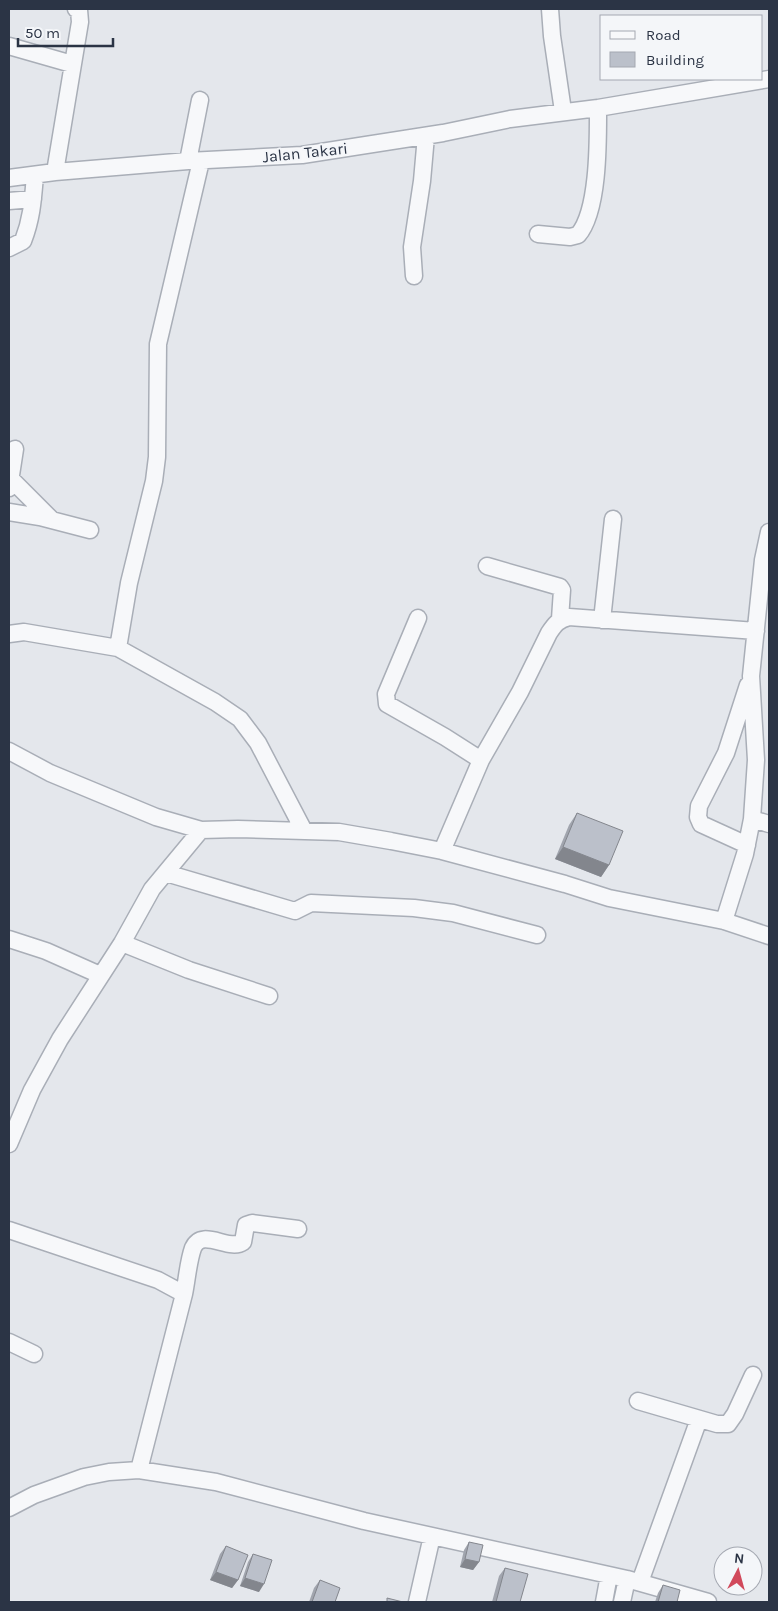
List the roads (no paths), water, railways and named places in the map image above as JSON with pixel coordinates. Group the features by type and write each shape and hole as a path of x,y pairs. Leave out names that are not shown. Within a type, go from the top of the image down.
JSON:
{"street":[{"path":"55,172 80,22 79,10 76,9"},
{"path":"550,9 563,111"},
{"path":"9,46 72,64"},
{"name":"Jalan Takari","path":"9,178 55,172 194,161 302,155 426,136 510,118 598,108 769,79"},
{"path":"118,648 129,583 154,481 157,457 158,344 194,161 200,100"},
{"path":"538,234 570,237 578,236 582,230 589,214 597,168 598,108"},
{"path":"414,276 412,247 422,181 426,136"},
{"path":"9,248 23,241 32,212 34,175"},
{"path":"9,201 33,199"},
{"path":"15,449 10,483 52,520"},
{"path":"9,512 52,520 90,530"},
{"path":"602,620 614,518"},
{"path":"724,921 737,882 752,819 756,760 751,676 756,631 764,609 763,560 769,532"},
{"path":"487,566 560,587 562,590 560,620"},
{"path":"442,851 481,760 520,692 549,633 560,620 569,617 756,631"},
{"path":"418,618 386,694 387,704 481,760"},
{"path":"9,634 24,632 118,648 215,702 240,719 258,743 304,831"},
{"path":"747,845 701,824 698,817 699,806 726,753 751,676"},
{"path":"9,751 50,774 156,817 201,830 238,829 338,832 442,851 565,884 609,898 724,921 769,936"},
{"path":"752,819 769,824"},
{"path":"9,1144 32,1090 60,1039 122,943 152,890 201,830"},
{"path":"166,872 295,911 311,903 414,908 454,913 537,936"},
{"path":"9,940 46,951 100,975"},
{"path":"122,943 188,970 269,996"},
{"path":"139,1470 184,1294 193,1248 199,1241 207,1239 237,1245 243,1242 246,1225 252,1223 298,1229"},
{"path":"9,1230 158,1280 184,1294"},
{"path":"9,1342 34,1354"},
{"path":"638,1401 717,1424 728,1424 735,1414 753,1375"},
{"path":"622,1602 633,1581 699,1419"},
{"path":"9,1508 34,1495 84,1477 109,1472 139,1470 216,1482 364,1521 609,1575 708,1602"},
{"path":"417,1602 432,1536"},
{"path":"604,1602 609,1575"}]}
